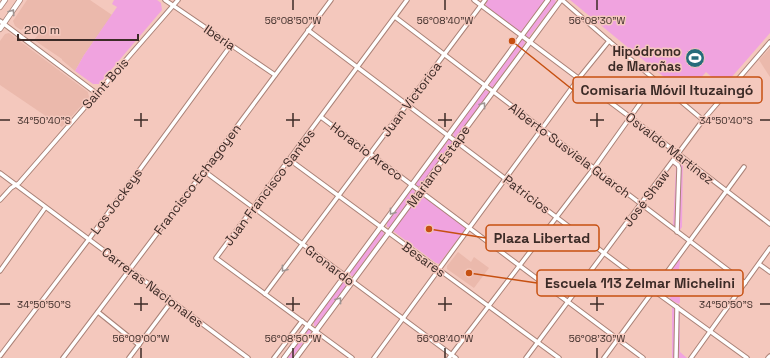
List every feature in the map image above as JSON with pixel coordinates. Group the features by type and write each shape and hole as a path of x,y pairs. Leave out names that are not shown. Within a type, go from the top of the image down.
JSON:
{"main road":[{"path":"0,7 5,0"},
{"path":"0,29 2,22 20,0"}],"street":[{"name":"Iberia","path":"165,0 275,75"},
{"name":"Saint Bois","path":"0,200 11,188 19,183 178,0"},
{"name":"Francisco Echagoyen","path":"63,358 331,0"},
{"name":"Juan Francisco Santos","path":"265,294 216,258 407,0"},
{"name":"Osvaldo Martínez","path":"474,0 770,224"},
{"name":"Juan Victorica","path":"265,294 485,0"},
{"name":"Mariano Estape","path":"284,358 548,0"},
{"path":"561,0 703,120"},
{"name":"Mariano Estape","path":"296,358 561,0"},
{"name":"Alberto Susviela Guarch","path":"395,17 745,283"},
{"path":"2,22 96,93"},
{"name":"Patricios","path":"308,30 677,308 747,358"},
{"path":"374,358 469,227 608,41"},
{"name":"José Shaw","path":"526,358 674,162 703,120 770,42"},
{"name":"Los Jockeys","path":"0,356 231,46"},
{"path":"450,356 594,168 656,81"},
{"name":"Horacio Areco","path":"321,117 643,358"},
{"name":"Besares","path":"290,160 559,358"},
{"path":"674,162 679,168 678,232"},
{"path":"604,358 689,240 744,167"},
{"name":"Gronardo","path":"204,171 403,318 450,356 456,358"},
{"name":"Carreras Nacionales","path":"0,173 248,358"},
{"path":"0,271 45,208"},
{"path":"691,358 770,248"},
{"path":"759,264 770,272"},
{"path":"265,294 352,358"},
{"path":"129,358 172,302"},
{"path":"676,358 677,308"},
{"path":"98,312 139,345"},
{"path":"274,358 302,321"}],"shaded area":[{"path":"27,0 90,0 112,15 84,55 75,71 62,59 34,40 38,35 26,26 21,30 15,26 13,21"},
{"path":"114,0 157,0 161,3 162,10 99,84 93,84 75,71 84,55 117,7 112,4"},
{"path":"488,0 545,0 520,33 486,8 486,3"},
{"path":"551,0 555,0 556,2 529,37 527,37 527,33"},
{"name":"Hipódromo de Maroñas","path":"570,0 770,0 770,33 723,87 706,72 686,95"},
{"path":"9,33 88,92 89,97 62,127 0,85 0,41 5,34"},
{"path":"521,40 524,40 525,43 493,87 490,87 490,83"},
{"path":"770,48 770,77 759,60"},
{"path":"485,90 489,93 456,137 454,137 453,133"},
{"path":"449,139 453,142 420,186 417,186 416,183"},
{"path":"678,158 683,158 682,227 680,230 673,227 676,167 673,165"},
{"path":"411,189 415,192 390,227 387,227 387,223"},
{"path":"421,195 465,227 465,230 439,264 393,231"},
{"path":"380,231 383,231 384,234 353,276 351,276 350,273"},
{"path":"458,252 471,262 474,257 489,268 474,288 447,269 447,266"},
{"path":"679,259 679,304 670,300 673,267"},
{"path":"343,282 347,285 317,326 314,326 314,322"},
{"path":"672,305 680,311 680,352 687,358 672,358"},
{"path":"308,330 311,332 292,358 287,358"}],"place":[{"name":"Comisaria Móvil Ituzaingó","path":"512,41"},
{"name":"Hipódromo de Maroñas","path":"695,58"},
{"name":"Plaza Libertad","path":"429,229"},
{"name":"Escuela 113 Zelmar Michelini","path":"469,273"}]}
